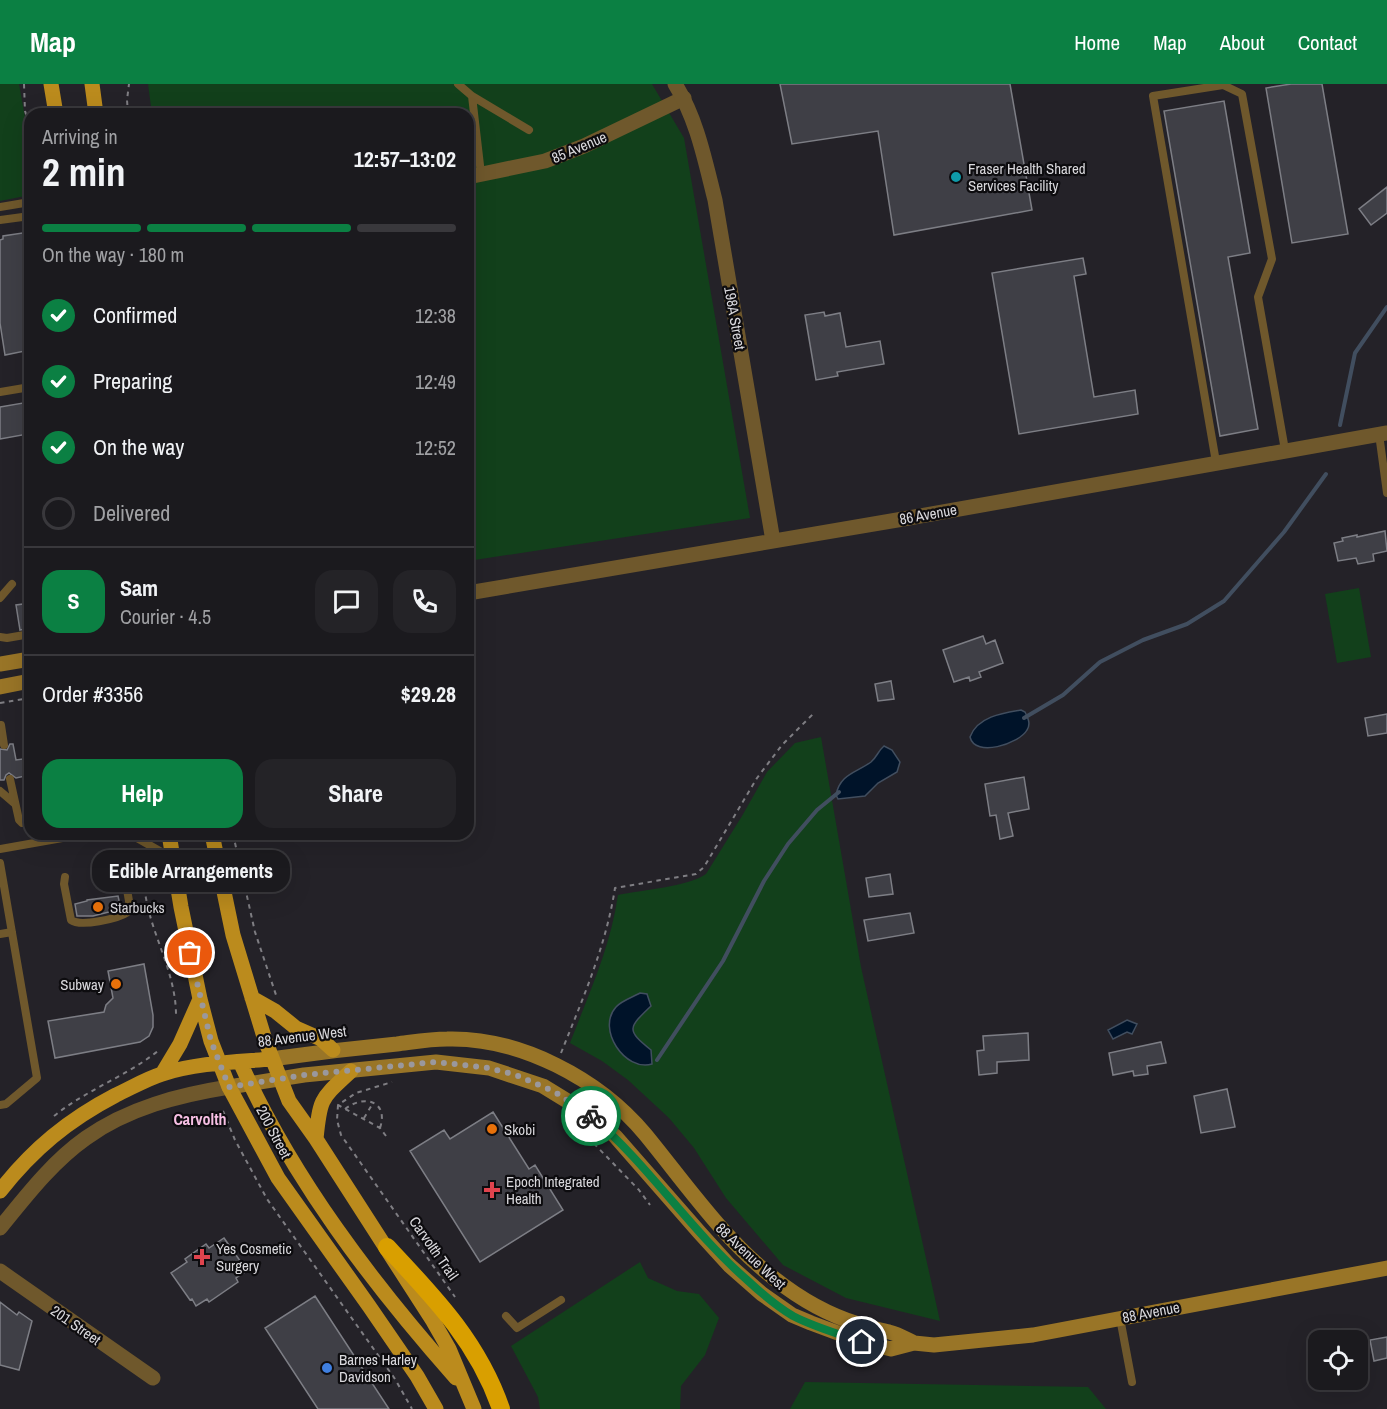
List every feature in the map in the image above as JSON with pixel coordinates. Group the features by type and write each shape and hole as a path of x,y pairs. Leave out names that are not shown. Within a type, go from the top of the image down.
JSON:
{"highway":[{"path":"387,1247 444,1308 458,1327 482,1367 501,1409"}],"main road":[{"path":"51,84 55,108"},
{"path":"92,84 95,108"},
{"path":"0,664 24,659"},
{"path":"0,687 24,682"},
{"name":"200 Street","path":"170,840 200,999 211,1041 229,1087 278,1178 417,1376 436,1409"},
{"name":"200 Street","path":"213,840 233,934 271,1059 289,1101 387,1247 433,1321 474,1409"},
{"path":"252,998 275,1011 296,1028 321,1039 333,1050"},
{"path":"162,1074 180,1044 200,999"},
{"name":"88 Avenue West","path":"0,1191 15,1171 61,1128 82,1113 133,1086 162,1074 220,1064 333,1050 448,1039 513,1048 555,1065 617,1106 644,1133 704,1208 748,1256 775,1280 830,1312 859,1324 892,1332 914,1343"},
{"path":"240,1062 250,1085 293,1162 351,1247 412,1328 466,1389"},
{"name":"88 Avenue West","path":"229,1087 279,1079 436,1062 489,1068 543,1086 566,1098 615,1136 729,1265 762,1294 792,1315 862,1342 891,1349 914,1343"},
{"path":"316,1139 319,1108 325,1096 351,1071"},
{"name":"88 Avenue","path":"914,1343 934,1345 1033,1335 1387,1268"}],"street":[{"name":"198A Street","path":"675,84 684,98 701,146 715,200 773,541"},
{"name":"85 Avenue","path":"474,176 544,161 584,147 684,98"},
{"name":"86 Avenue","path":"474,592 1383,433"},
{"name":"88 Avenue West","path":"0,1228 31,1189 86,1137 117,1119 143,1108 203,1091 229,1087"},
{"name":"201 Street","path":"0,1271 153,1378"}],"lane":[{"path":"458,84 472,96 529,130"},
{"path":"1216,462 1153,96 1223,85 1242,94 1272,259 1258,297 1285,450"},
{"path":"472,96 472,108"},
{"path":"0,207 24,203"},
{"path":"0,220 24,217"},
{"path":"0,392 24,388"},
{"path":"1383,433 1387,493"},
{"path":"0,598 12,584"},
{"path":"0,637 24,635"},
{"path":"1,725 4,745"},
{"path":"10,779 19,820 24,823"},
{"path":"0,791 14,802"},
{"path":"0,849 51,840"},
{"path":"143,840 172,858"},
{"path":"0,863 37,1078 6,1104 0,1105"},
{"path":"64,877 70,920 74,923 119,917 128,912 129,901 123,867"},
{"path":"0,934 12,932"},
{"path":"506,1316 517,1328 561,1300"},
{"path":"1120,1318 1132,1382"}],"path":[{"path":"24,84 25,108"},
{"path":"128,108 129,84"},
{"path":"0,703 24,699"},
{"path":"561,1054 599,959 610,922 615,888 681,879 696,874 705,867 757,778 782,745 815,712"},
{"path":"138,840 149,912 176,998 175,1020"},
{"path":"234,840 255,932 276,997"},
{"path":"338,1105 356,1093 395,1081"},
{"path":"345,1109 359,1100 373,1102 381,1112 380,1128"},
{"path":"334,1102 380,1128 386,1136"},
{"path":"363,1119 373,1102"},
{"name":"Carvolth Trail","path":"338,1105 337,1120 341,1135 461,1306"},
{"path":"223,1111 235,1140 267,1199 395,1379 412,1409"},
{"path":"570,1119 639,1190 650,1205"}],"green space":[{"path":"0,84 19,84 24,112 24,196 0,201"},
{"path":"148,84 652,84 684,138 750,518 474,560 474,108 151,108"},
{"path":"1359,588 1371,657 1337,663 1325,594"},
{"path":"821,737 861,967 940,1321 846,1298 783,1265 726,1198 694,1148 669,1118 628,1080 602,1061 570,1043 610,934 618,895 676,885 706,874 767,772 795,743","holes":["651,1006 634,1024 633,1029 637,1038 651,1050 613,1042 610,1019"]},
{"path":"640,1262 648,1278 677,1291 699,1294 719,1318 705,1355 681,1386 680,1409 540,1409 538,1397 511,1346"},
{"path":"805,1382 1088,1387 1106,1409 790,1409"}],"water":[{"path":"1021,710 1025,712 1028,719 1028,728 1015,740 988,748 980,747 970,737 973,730 984,720"},
{"path":"884,746 892,750 900,762 897,772 878,783 865,796 838,799 836,795 838,788 845,778 871,762"},
{"path":"640,993 647,994 651,1006 634,1024 633,1029 637,1038 651,1050 652,1064 642,1065 632,1062 616,1047 609,1026 616,1007"},
{"path":"1127,1020 1137,1024 1132,1034 1127,1032 1113,1039 1108,1030"}],"building":[{"name":"Fraser Health Shared Services Facility","path":"780,84 1010,84 1032,210 894,235 878,131 792,144"},
{"path":"1291,84 1322,84 1348,234 1292,243 1266,88"},
{"path":"1224,101 1250,253 1228,257 1258,429 1220,436 1164,111"},
{"path":"1387,187 1387,213 1371,225 1359,209"},
{"path":"24,233 24,351 5,355 0,323 0,240 3,236"},
{"path":"1083,258 1086,274 1074,276 1094,397 1135,390 1138,414 1019,434 992,273"},
{"path":"824,312 825,316 840,313 846,347 880,341 884,364 837,372 838,376 816,380 805,315"},
{"path":"23,403 24,435 0,439 0,407"},
{"path":"1385,531 1387,551 1373,554 1374,561 1358,564 1356,558 1338,561 1334,543 1343,541 1342,538"},
{"path":"24,604 24,629 20,630 16,605"},
{"path":"983,636 986,644 995,640 1003,663 979,672 981,677 970,681 969,677 954,682 943,650"},
{"path":"891,681 894,699 878,701 875,684"},
{"path":"1387,714 1387,733 1368,736 1365,718"},
{"path":"10,744 13,744 16,760 24,759 24,776 16,778 9,773 4,780 0,780 0,749 7,750"},
{"path":"1024,777 1029,809 1008,813 1013,836 1000,839 996,815 990,816 985,784"},
{"path":"890,874 893,894 869,897 866,878"},
{"name":"Starbucks","path":"118,896 121,909 93,916 77,916 75,904"},
{"path":"910,913 914,933 868,941 864,920"},
{"path":"144,964 153,1015 153,1027 149,1036 140,1042 55,1058 48,1021 104,1012 106,1005 113,998 108,971"},
{"path":"1028,1033 1029,1060 997,1062 997,1073 979,1075 977,1051 984,1050 983,1036"},
{"path":"1161,1042 1166,1063 1147,1066 1148,1074 1134,1076 1133,1071 1113,1075 1109,1053"},
{"path":"1227,1089 1235,1127 1201,1133 1194,1096"},
{"name":"Epoch Integrated Health","path":"493,1112 529,1169 535,1165 563,1210 480,1262 410,1151 444,1130 450,1139"},
{"path":"224,1238 243,1265 241,1266 245,1272 236,1278 238,1282 209,1302 207,1299 196,1306 171,1273 187,1262 185,1259 206,1244 209,1248"},
{"name":"Barnes Harley Davidson","path":"315,1296 389,1409 318,1409 265,1328"},
{"path":"0,1302 17,1315 19,1312 32,1321 19,1370 0,1365"},
{"path":"1387,1337 1387,1358 1374,1361 1370,1340"}],"waterway":[{"path":"1340,425 1355,353 1387,307"},
{"path":"1024,718 1063,695 1100,662 1143,640 1187,624 1224,601 1284,532 1326,474"},
{"path":"657,1060 723,961 764,881 788,844 817,810 839,792"}],"way so far":[{"path":"190,953 211,1041 229,1087 304,1075 436,1062 462,1064 516,1075 566,1098 591,1116"}],"place":[{"name":"Fraser Health Shared Services Facility","path":"956,177"},
{"name":"Starbucks","path":"98,907"},
{"name":"Edible Arrangements","path":"190,953"},
{"name":"Subway","path":"116,984"},
{"name":"Skobi","path":"492,1129"},
{"name":"Epoch Integrated Health","path":"492,1190"},
{"name":"Yes Cosmetic Surgery","path":"202,1257"},
{"name":"Barnes Harley Davidson","path":"327,1368"}],"district":[{"name":"Carvolth","path":"200,1119"}],"route":[{"path":"591,1116 615,1136 729,1265 762,1294 792,1315 862,1342"}]}
